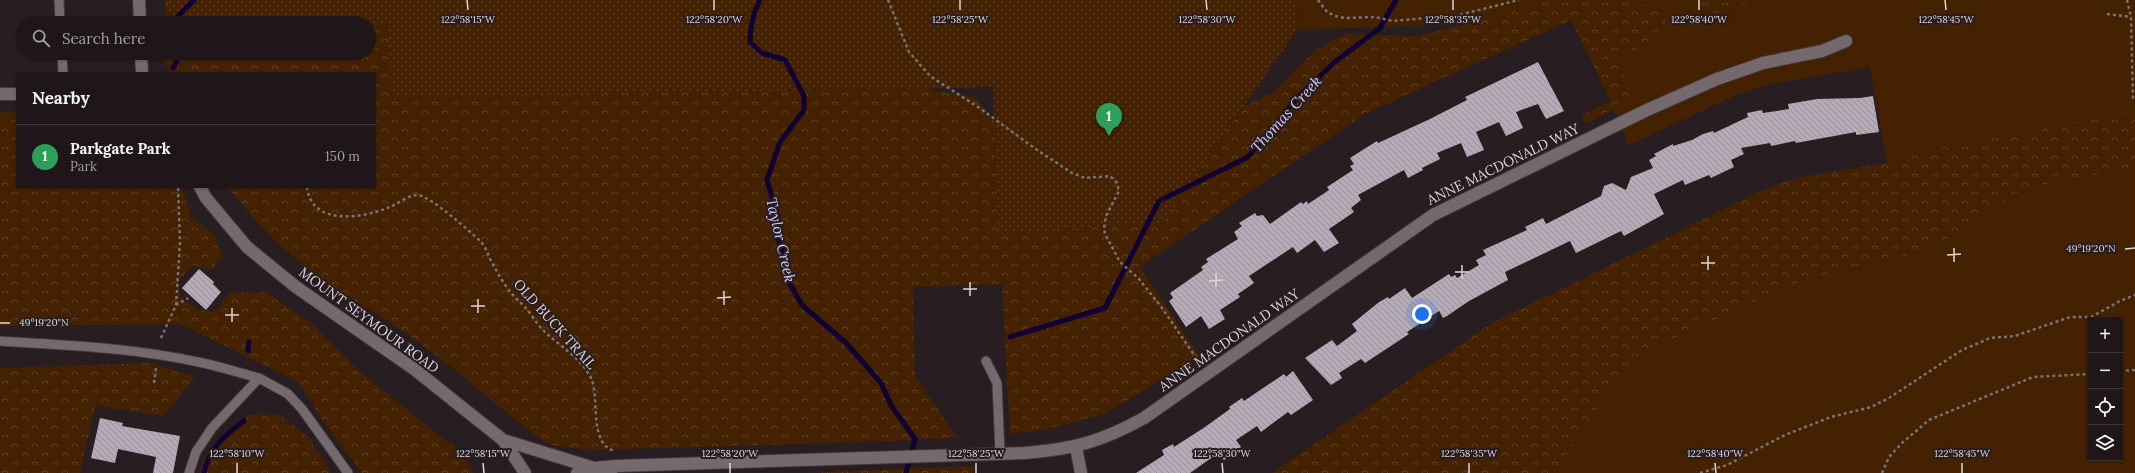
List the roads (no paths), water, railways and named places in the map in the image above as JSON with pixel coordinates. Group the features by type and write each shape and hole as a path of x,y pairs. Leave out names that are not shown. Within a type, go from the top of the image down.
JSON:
{"street":[{"path":"139,0 140,16"},
{"name":"ANNE MACDONALD WAY","path":"576,473 594,468 616,466 943,456 1076,447 1127,427 1144,418 1207,372 1433,215 1647,110 1716,79 1763,63 1822,51 1846,41"},
{"path":"141,60 142,72"},
{"path":"0,94 16,94"},
{"name":"MOUNT SEYMOUR ROAD","path":"201,188 206,198 247,247 296,287 414,369 503,440 525,473"},
{"path":"503,440 594,468"},
{"path":"1076,447 1081,473"},
{"path":"606,473 616,466"}],"lane":[{"path":"59,0 60,16"},
{"path":"62,60 63,72"},
{"path":"0,341 97,347 152,354 202,363 259,378 288,394 302,409 348,473"},
{"path":"986,360 997,383 1000,453"},
{"path":"189,473 196,452 212,428 259,378"}],"waterway":[{"path":"178,16 194,0"},
{"name":"Taylor Creek","path":"760,0 752,20 750,42 762,53 785,60 804,96 804,110 780,142 767,180 778,217 778,238 787,262 790,284 802,305 846,343 881,383 891,405 915,439 906,473"},
{"name":"Thomas Creek","path":"1010,337 1105,308 1159,201 1248,157 1299,96 1335,62 1380,28 1396,0"},
{"path":"173,68 177,61"},
{"path":"248,351 249,342"},
{"path":"204,473 209,457 219,443 224,437 244,421"}],"place":[{"name":"Parkgate Park","path":"1109,136"}]}
